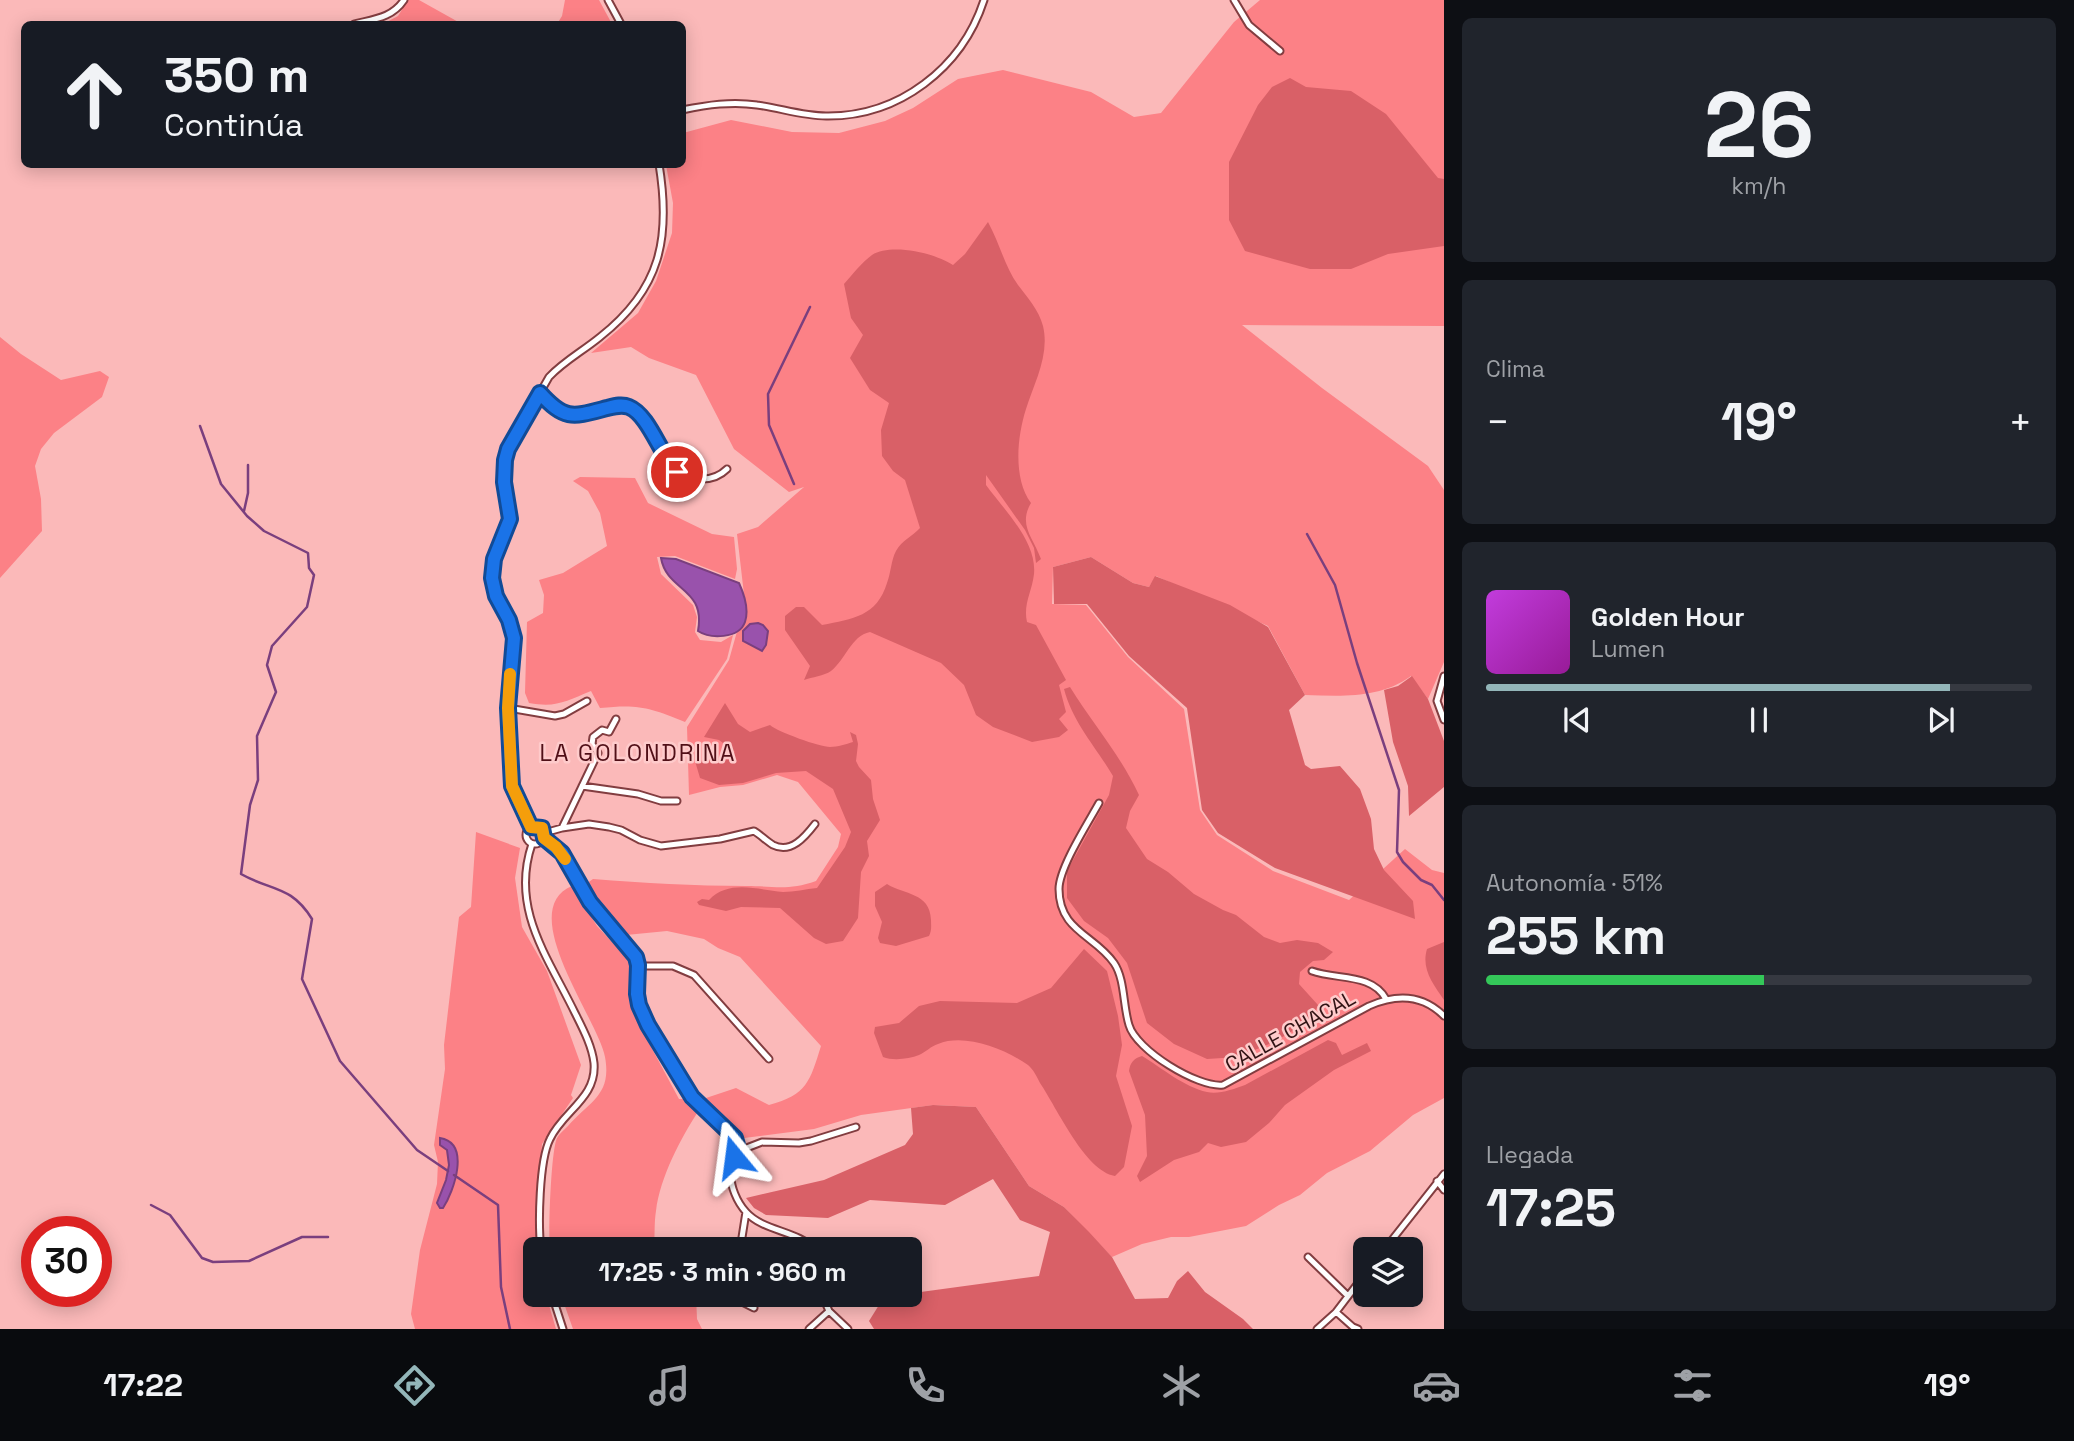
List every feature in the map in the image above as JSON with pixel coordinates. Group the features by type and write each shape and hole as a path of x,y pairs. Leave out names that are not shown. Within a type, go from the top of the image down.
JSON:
{"street":[{"path":"366,21 389,15 404,0"},
{"path":"608,0 619,21"},
{"path":"686,109 734,103 828,116 880,108 920,88 944,67 966,42 985,0"},
{"path":"1234,0 1249,25 1280,51"},
{"path":"531,827 512,786 508,708 514,638 509,620 493,586 494,559 510,519 504,482 505,460 508,449 540,393 557,369 601,337 638,300 658,260 665,220 659,168"},
{"path":"540,393 558,411 567,415 576,416 621,405 636,411 671,466 686,477 707,479 727,469"},
{"path":"1444,676 1437,701 1444,720"},
{"path":"508,708 555,716 587,701"},
{"path":"562,828 598,753 592,744 593,737 602,730 609,732 617,719"},
{"path":"582,786 638,794 661,801 677,801"},
{"name":"CALLE CHACAL","path":"1099,803 1064,868 1059,887 1060,900 1072,926 1115,963 1132,1034 1149,1052 1199,1082 1214,1086 1223,1085 1386,999 1409,997 1430,1004 1444,1016"},
{"path":"531,827 526,834 527,841 532,844 541,843 544,836 562,828 589,824 609,827 649,844 661,846 720,839 754,831 776,847 783,848 799,842 815,824"},
{"path":"531,827 539,827 544,836 562,853 590,902 636,957 637,994 648,1025 692,1097 731,1132 737,1145 731,1173 732,1183 746,1212 761,1223 795,1237"},
{"path":"532,844 525,881 527,910 584,1031 594,1066 588,1092 554,1131 547,1148 542,1189 541,1237"},
{"path":"638,965 673,966 694,975 769,1059"},
{"path":"1312,971 1325,976 1372,983 1381,989 1386,999"},
{"path":"736,1152 762,1142 811,1141 856,1127"},
{"path":"1394,1237 1444,1174"},
{"path":"1437,1181 1444,1190"},
{"path":"742,1237 746,1212"},
{"path":"1308,1257 1348,1296"},
{"path":"1317,1329 1336,1312 1353,1290"},
{"path":"556,1307 563,1329"},
{"path":"827,1307 848,1329"},
{"path":"809,1329 829,1311"},
{"path":"1336,1312 1358,1329"}],"shaded area":[{"path":"408,0 419,0 457,21 389,21 398,16"},
{"path":"565,0 599,0 610,21 559,21"},
{"path":"1260,0 1444,0 1444,326 1242,325 1428,466 1444,490 1444,662 1428,699 1411,676 1386,689 1373,692 1305,695 1268,626 1156,576 1149,587 1133,583 1091,557 1053,567 1052,604 1086,605 1128,657 1184,709 1200,810 1217,835 1273,871 1349,900 1405,849 1432,870 1444,873 1444,1098 1413,1115 1370,1151 1327,1173 1300,1195 1246,1226 1189,1237 1171,1237 1142,1244 1112,1257 1064,1207 1029,1186 976,1107 933,1105 861,1115 814,1129 744,1138 714,1108 699,1110 679,1145 662,1185 655,1216 654,1237 550,1237 552,1174 557,1138 597,1096 602,1089 606,1070 599,1040 555,941 552,917 556,899 572,886 597,926 628,959 632,970 631,998 635,1017 679,1099 703,1099 736,1088 769,1105 782,1101 805,1085 814,1069 821,1046 740,957 704,939 667,931 626,935 586,884 593,879 688,885 797,886 816,881 838,847 841,834 798,782 777,775 743,785 720,787 689,795 687,727 729,660 745,603 737,534 758,527 804,487 789,492 734,449 696,375 649,358 631,347 591,353 638,313 656,281 672,233 673,203 667,168 686,168 686,132 731,120 792,132 839,133 885,121 913,108 958,79 1003,70 1091,92 1134,117 1161,113 1234,22"},
{"path":"1290,78 1306,87 1351,91 1386,114 1438,178 1444,179 1444,246 1388,254 1351,269 1310,269 1245,251 1229,220 1229,162 1258,105 1272,87"},
{"path":"988,222 1013,278 1039,315 1045,337 1043,358 1023,420 1018,458 1021,482 1031,503 1027,511 1026,525 1041,559 1036,563 1034,548 1025,530 986,475 986,485 1018,526 1034,562 1027,622 1036,625 1066,680 1059,685 1066,712 1059,719 1068,730 1059,737 1032,742 993,727 976,715 964,685 941,663 870,632 863,634 853,643 831,671 804,680 810,666 785,630 785,616 796,607 804,607 822,625 854,618 870,609 883,594 896,551 920,528 905,480 893,471 882,456 881,430 889,403 870,390 850,358 863,335 851,318 844,284 865,261 880,251 913,251 953,265 965,254"},
{"path":"0,337 61,380 100,371 109,377 102,397 54,433 41,449 35,466 41,499 42,531 0,578"},
{"path":"580,477 635,478 648,503 712,534 734,537 737,569 735,579 675,556 657,557 661,574 693,605 697,617 695,632 700,640 721,642 733,635 727,659 685,722 643,708 600,708 591,691 554,704 529,703 525,693 527,622 543,613 544,595 539,580 563,573 607,546 600,513 588,491 573,481"},
{"path":"1091,557 1133,583 1149,587 1155,576 1230,605 1268,627 1305,695 1289,710 1305,765 1311,769 1340,766 1360,789 1371,819 1374,849 1384,870 1413,901 1415,919 1275,868 1218,833 1202,810 1187,708 1129,656 1087,604 1054,604 1053,567"},
{"path":"661,558 676,559 739,583 746,607 742,628 724,636 698,631 699,617 696,606 670,578"},
{"path":"758,623 768,631 766,645 762,651 743,641 743,631 750,624"},
{"path":"1412,676 1428,699 1444,741 1444,787 1409,816 1408,786 1393,742 1384,690 1398,686"},
{"path":"1070,687 1115,753 1139,795 1130,811 1126,828 1147,859 1168,872 1194,894 1236,915 1264,937 1280,943 1297,940 1318,943 1333,952 1324,960 1313,961 1300,972 1299,984 1318,1005 1312,1019 1276,1041 1238,1057 1207,1059 1174,1044 1147,1023 1127,963 1108,938 1084,921 1067,898 1067,871 1109,795 1113,776 1073,713 1064,689"},
{"path":"725,703 738,724 750,732 770,725 799,739 830,747 853,742 850,732 856,735 856,761 871,780 873,799 880,820 867,841 869,856 861,872 858,918 843,941 826,944 814,938 780,908 741,907 726,911 699,905 697,902 702,899 709,900 725,890 735,888 783,892 817,888 845,847 851,832 833,789 806,771 776,773 743,783 719,785 700,778 695,761 719,759 735,752 719,740 704,737"},
{"path":"476,832 520,848 515,878 522,927 547,971 581,1065 571,1095 573,1098 542,1144 536,1237 523,1237 523,1307 550,1307 556,1329 415,1329 411,1314 420,1250 437,1184 438,1162 434,1145 445,1069 444,1045 459,917 471,907"},
{"path":"887,884 921,899 926,904 931,920 929,936 896,946 880,943 878,938 882,922 875,906 875,892"},
{"path":"1444,942 1444,1000 1429,976 1426,956 1427,949"},
{"path":"1084,949 1107,971 1122,1045 1116,1076 1132,1126 1124,1167 1115,1176 1104,1172 1083,1151 1033,1071 1019,1059 985,1044 960,1040 938,1044 911,1058 887,1058 883,1057 874,1033 875,1027 899,1023 919,1006 940,1001 1017,1003 1051,988"},
{"path":"1328,1040 1336,1043 1342,1055 1367,1043 1371,1051 1334,1070 1285,1105 1246,1142 1221,1147 1208,1143 1199,1152 1174,1160 1140,1182 1137,1176 1147,1156 1145,1115 1129,1071 1131,1063 1142,1056 1190,1086 1216,1093 1245,1085"},
{"path":"933,1105 976,1107 1029,1186 1064,1207 1089,1232 1112,1257 1135,1299 1168,1298 1177,1281 1188,1271 1205,1292 1253,1329 874,1329 869,1321 878,1307 922,1307 922,1292 1039,1276 1050,1232 1020,1220 993,1179 945,1205 870,1200 828,1218 766,1215 754,1208 746,1198 824,1180 905,1145 913,1134 911,1108"},
{"path":"440,1138 455,1149 457,1158 452,1191 443,1208 437,1203 449,1165 447,1150 440,1145"},
{"path":"565,1307 696,1307 697,1319 702,1329 573,1329"}],"waterway":[{"path":"794,484 769,425 768,394 810,307"},
{"path":"200,426 221,484 247,516 264,531 308,553 309,568 314,575 307,607 272,646 267,665 276,692 257,736 258,780 250,805 241,874 288,894 312,919 302,979 340,1061 417,1150 448,1171"},
{"path":"244,511 248,493 248,465"},
{"path":"1307,534 1335,585 1357,663 1399,790 1397,852 1403,862 1421,880 1432,885 1444,900"},
{"path":"454,1175 498,1205 501,1287 510,1329"},
{"path":"151,1205 170,1215 202,1258 213,1262 249,1261 302,1237 328,1237"}],"slow traffic":[{"path":"510,674 508,708 512,786 531,827 542,828 544,838 562,853 565,859"}],"district":[{"name":"LA GOLONDRINA","path":"638,753"}],"route":[{"path":"677,472 636,411 621,405 576,416 567,415 550,405 540,393 508,449 505,460 503,471 510,519 494,559 492,578 496,596 513,628 514,648 508,708 510,771 516,798 531,827 542,828 544,838 562,853 590,902 636,957 637,994 642,1016 692,1097 735,1138 737,1145 734,1157"}]}
